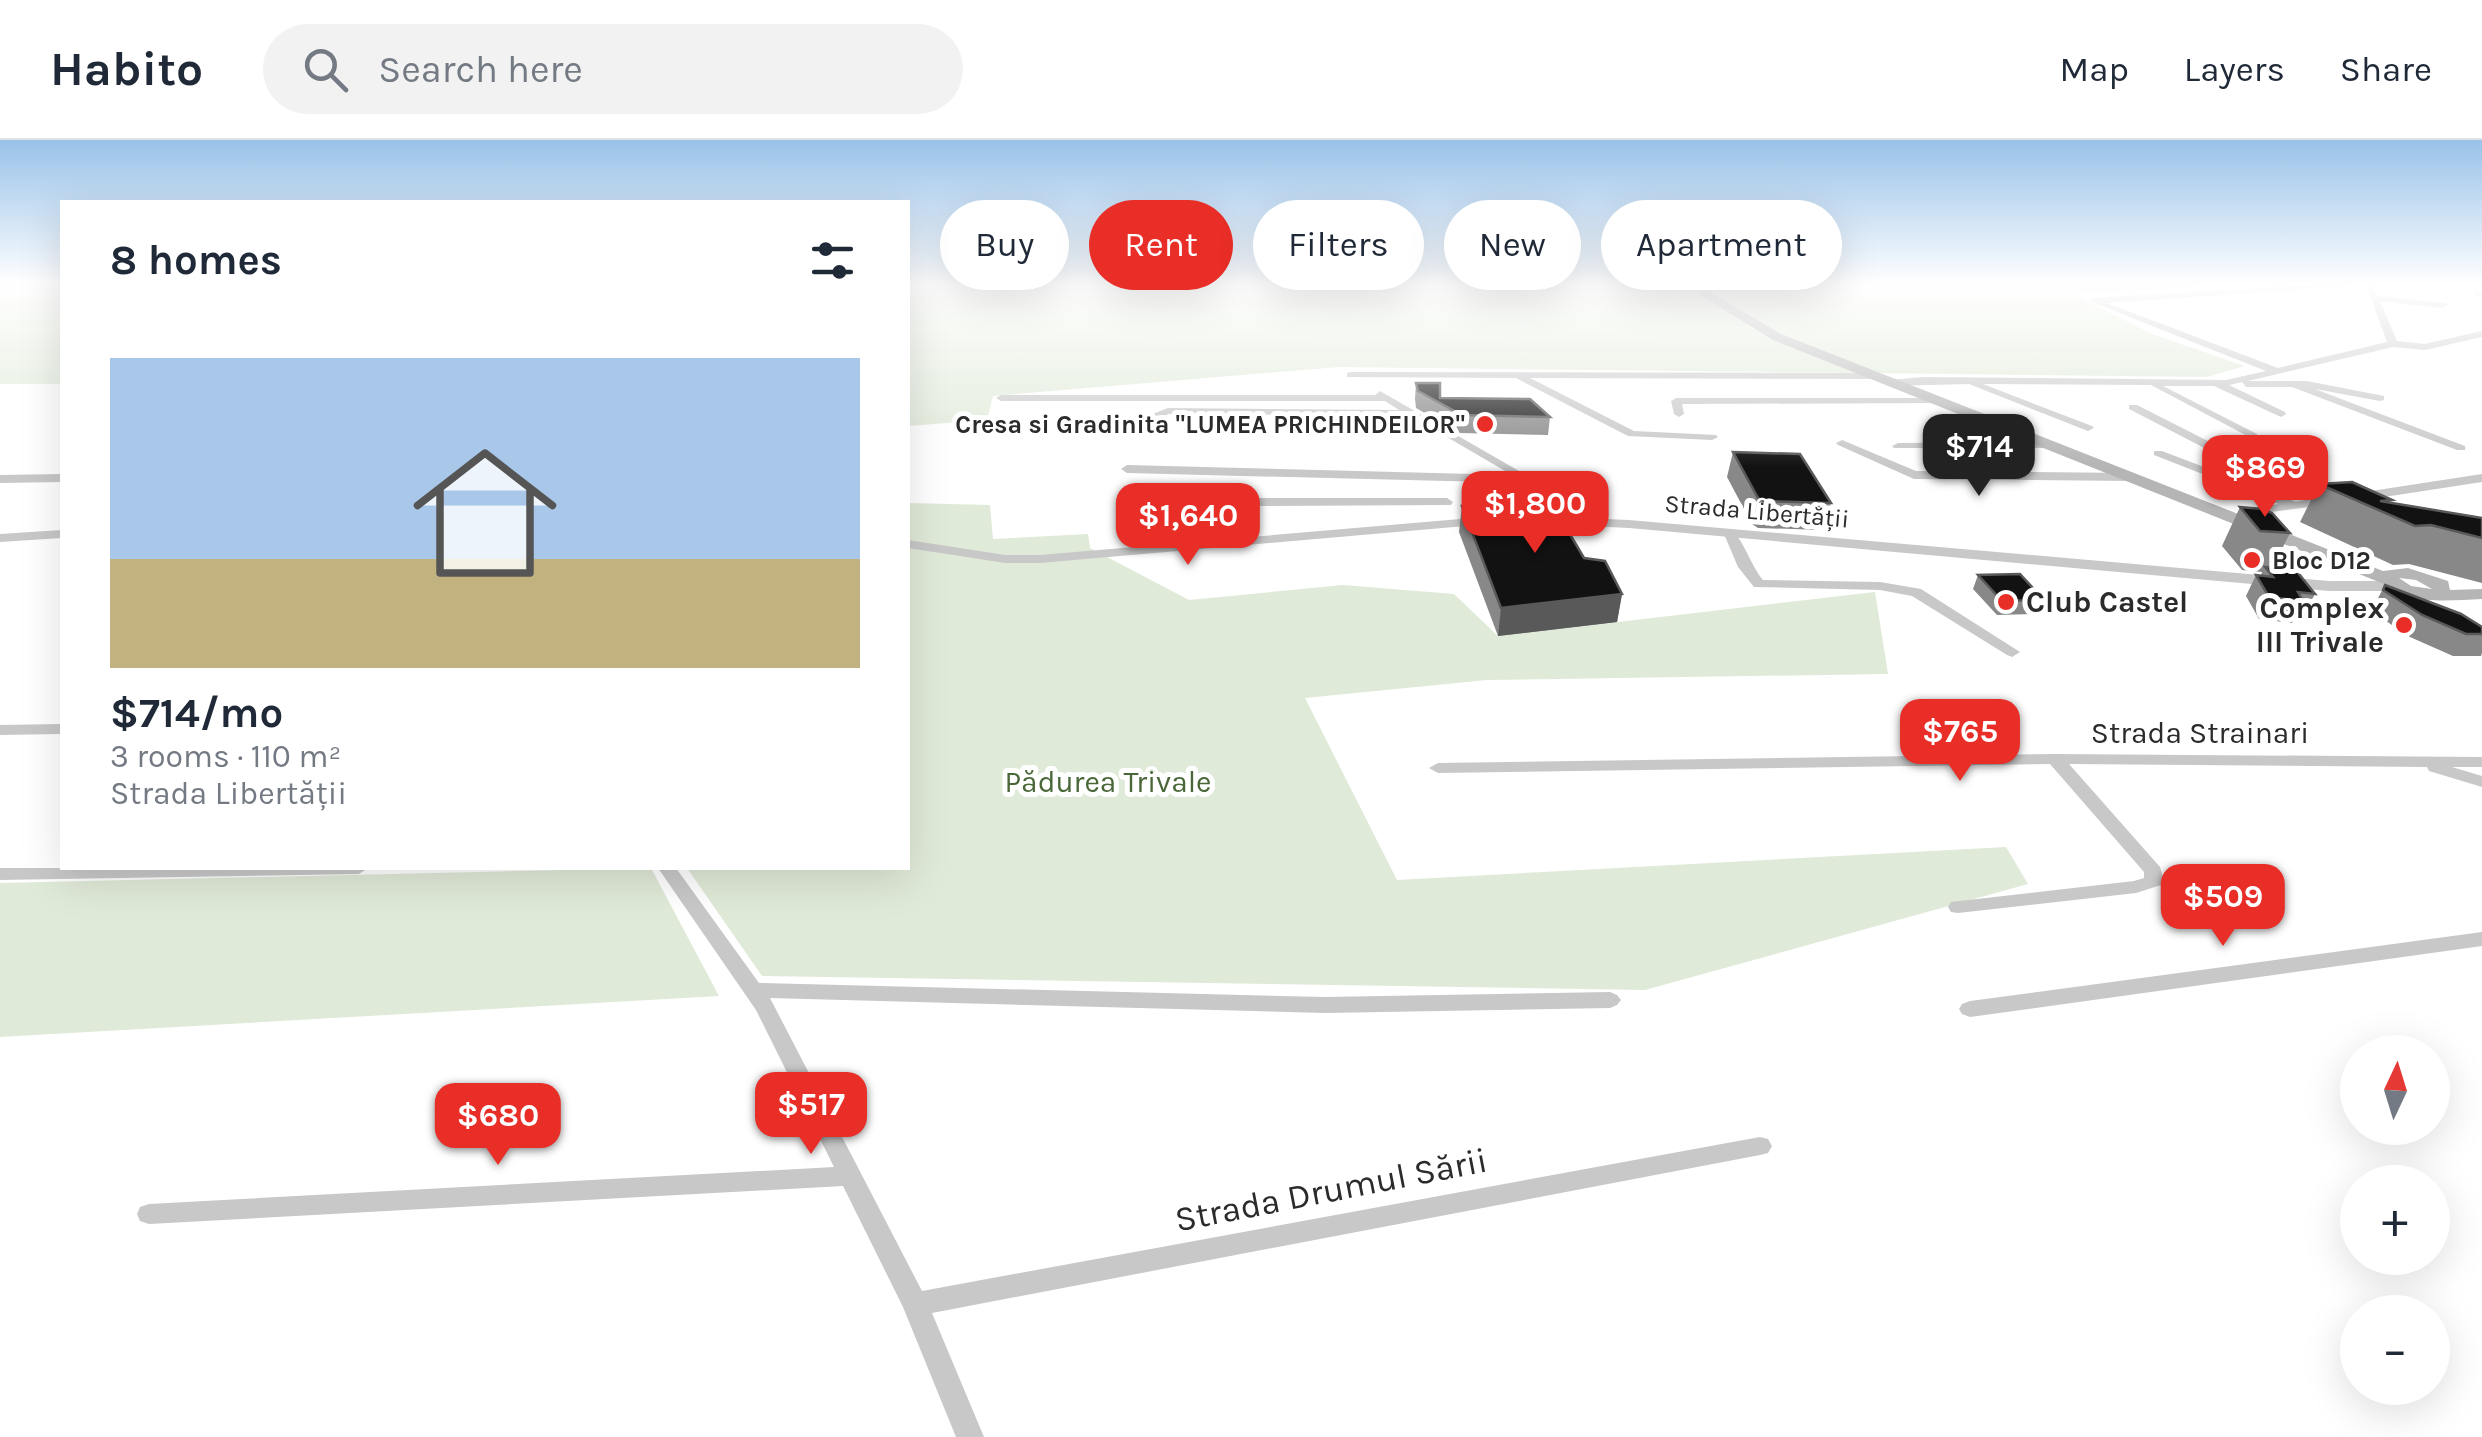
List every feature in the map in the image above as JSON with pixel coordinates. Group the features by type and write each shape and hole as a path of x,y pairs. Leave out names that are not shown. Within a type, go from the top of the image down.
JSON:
{"main road":[{"path":"1798,346 2398,582 2482,591"}],"street":[{"path":"2209,346 2274,370"},
{"path":"2222,384 2386,346"},
{"path":"1602,522 1351,375 1870,376"},
{"path":"1517,376 1632,434 1712,436"},
{"path":"1964,380 2088,428"},
{"path":"1888,384 1964,380 2293,384 2380,398"},
{"path":"2098,382 2191,427"},
{"path":"2151,383 2253,436"},
{"path":"2222,384 2281,414"},
{"path":"2293,384 2462,448"},
{"path":"1001,398 1387,398"},
{"path":"1679,414 1676,401 1934,401"},
{"path":"2133,407 2318,502"},
{"path":"1145,419 1168,411 1414,414"},
{"path":"1842,443 1914,475 2131,477"},
{"path":"1898,446 2050,445"},
{"path":"2158,453 2294,506"},
{"path":"1127,469 1526,478"},
{"path":"1349,475 1350,502"},
{"path":"0,479 60,478"},
{"path":"2228,515 2482,478"},
{"path":"1302,502 1319,534"},
{"path":"1252,532 1246,504 1447,502"},
{"name":"Strada Libertății","path":"1516,520 1602,522 2360,588 2398,582"},
{"path":"910,544 1021,560 1480,522"},
{"path":"0,538 60,534"},
{"path":"1731,534 1745,566 1759,584 1880,586 1916,592 2012,652"},
{"path":"2398,582 2402,597 2424,612"},
{"path":"0,730 60,729"},
{"path":"1958,907 2136,888 2154,882 2153,871 2055,759"},
{"name":"Strada Strainari","path":"1438,768 2055,759 2482,762"},
{"path":"2416,762 2482,782"},
{"path":"0,874 239,870"},
{"path":"669,870 754,990 916,1304 970,1437"},
{"path":"1970,1009 2482,939"},
{"path":"754,990 1326,1005 1610,1000"},
{"name":"Strada Drumul Sării","path":"916,1304 1760,1146"},
{"path":"149,1214 851,1176"}],"green space":[{"path":"0,346 60,346 60,384 0,384"},
{"path":"910,346 2185,346 2245,366 2207,377 1339,367 993,396 987,420 910,426"},
{"name":"Pădurea Trivale","path":"910,503 990,505 993,539 1088,534 1090,548 1189,600 1343,585 1454,594 1498,636 1875,592 1888,674 1487,680 1305,698 1397,880 2006,847 2028,884 1645,990 762,976 688,870 910,870"},
{"path":"652,870 719,996 0,1037 0,883"}],"building":[{"path":"1416,383 1440,383 1440,398 1530,399 1550,417 1462,415 1418,391"},
{"path":"1733,452 1800,454 1831,503 1758,498"},
{"path":"2352,482 2392,500 2380,501 2482,518 2482,538 2431,525 2415,526 2319,484"},
{"path":"1552,504 1584,558 1605,561 1622,594 1501,608 1462,506"},
{"path":"2240,507 2272,513 2290,533 2260,531"},
{"path":"2265,567 2295,569 2315,594 2298,592 2303,601 2269,597 2256,575 2273,577"},
{"path":"2020,574 2044,600 2002,601 1978,575"},
{"path":"2385,585 2461,614 2482,627 2482,634 2466,634 2422,615 2383,590"}],"place":[{"name":"Cresa si Gradinita \"LUMEA PRICHINDEILOR\"","path":"1485,424"},
{"name":"Bloc D12","path":"2252,560"},
{"name":"Club Castel","path":"2006,602"},
{"name":"Complex III Trivale","path":"2404,625"}]}
